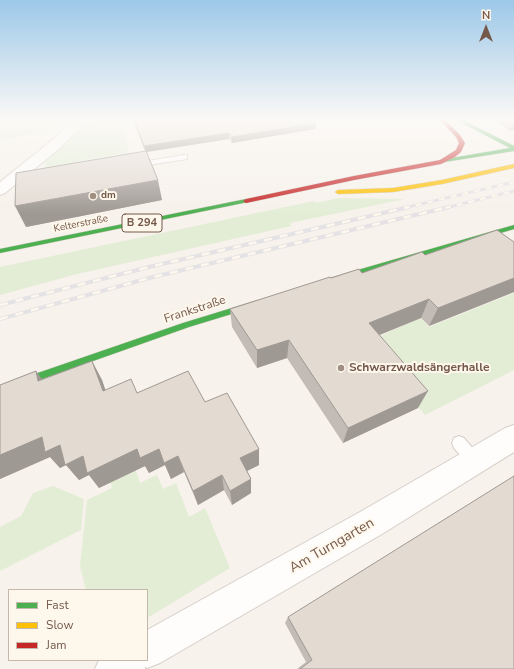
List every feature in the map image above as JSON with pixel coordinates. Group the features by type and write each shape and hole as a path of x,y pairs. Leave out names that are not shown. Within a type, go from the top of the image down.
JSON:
{"main road":[{"path":"439,163 459,151"},
{"name":"Kelterstraße","path":"0,251 283,194 354,178 498,151"},
{"name":"Kelterstraße","path":"283,194 393,190 442,182 514,166"},
{"path":"324,283 514,227"},
{"name":"Frankstraße","path":"0,390 59,364 184,321 270,299"}],"street":[{"path":"0,190 22,179 50,151"},
{"name":"Am Turngarten","path":"148,649 372,524 467,453 514,437"},
{"path":"114,669 128,661"}],"lane":[{"path":"123,167 184,157"}],"green space":[{"path":"57,151 129,151 129,153 83,160 85,169 47,169 45,162"},
{"path":"338,198 405,199 290,223 291,226 77,274 0,295 0,267 314,201 316,203"},
{"path":"514,293 514,370 425,415 365,343 420,318 429,327"},
{"path":"133,462 140,483 157,475 163,489 176,483 189,517 205,508 230,568 148,617 148,589 86,589 80,566 87,500 112,488 108,474"},
{"path":"53,486 84,499 81,530 0,571 0,527 21,516 33,493"}],"building":[{"path":"146,151 158,180 15,206 16,173"},
{"path":"497,230 514,242 514,278 438,308 429,299 369,323 428,391 348,428 289,340 257,350 230,309 330,277 331,278 359,269 362,273 422,252 425,255"},
{"path":"92,361 103,391 131,379 137,393 188,371 205,402 227,393 259,449 240,458 251,479 230,491 222,475 193,491 178,456 164,463 159,449 140,458 137,449 87,473 83,456 65,465 60,445 45,452 42,437 0,455 0,385 36,371 38,381"},
{"path":"514,476 514,669 300,669 312,660 288,617"}],"railway":[{"path":"404,208 514,182"},
{"path":"445,208 514,191"},
{"path":"0,305 149,267 409,207"},
{"path":"0,319 153,277 449,207"}],"traffic: fast":[{"path":"440,162 501,151"},
{"path":"0,251 246,201"},
{"path":"333,280 514,227"},
{"path":"0,390 186,325 258,303"}],"traffic: slow":[{"path":"338,192 393,190 442,182 514,166"}],"traffic: jam":[{"path":"439,163 459,151"},
{"path":"246,201 354,178 440,162"}],"place":[{"name":"dm","path":"93,196"},
{"name":"Schwarzwaldsängerhalle","path":"341,368"}]}
